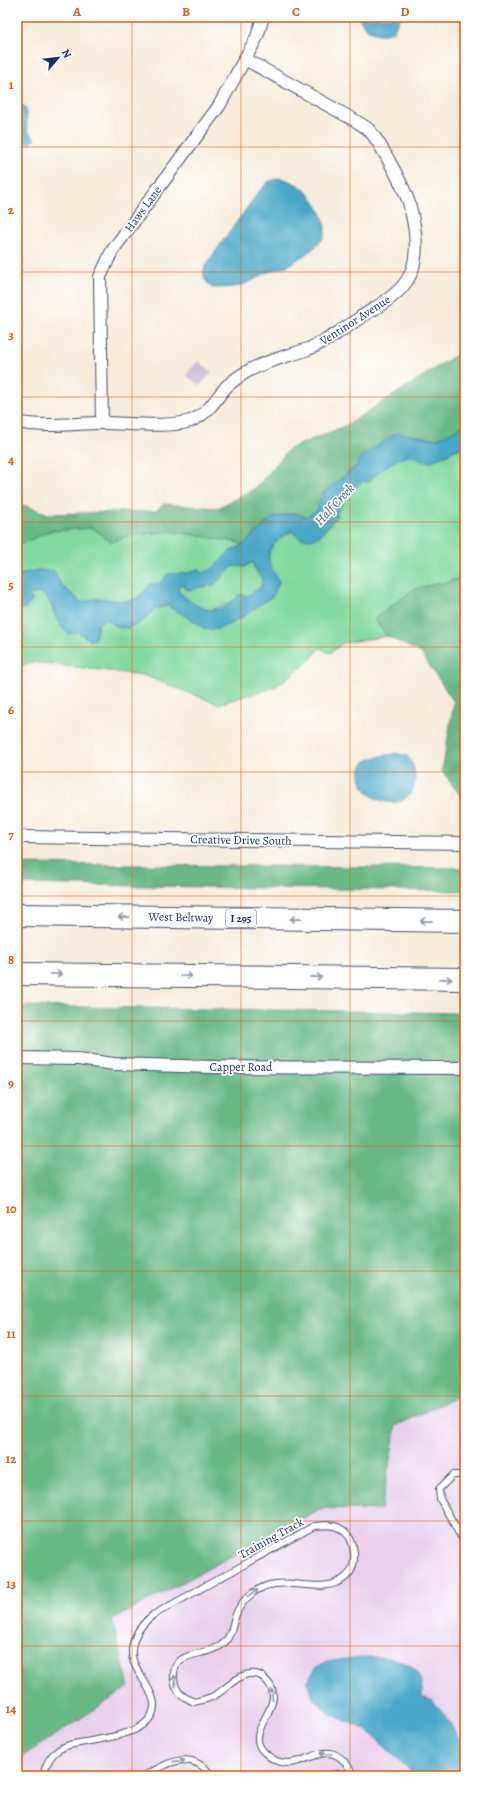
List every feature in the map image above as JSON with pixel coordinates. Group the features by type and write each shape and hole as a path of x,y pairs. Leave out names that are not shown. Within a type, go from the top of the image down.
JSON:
{"highway":[{"name":"West Beltway","path":"17,915 465,921"},
{"path":"17,974 465,979"}],"street":[{"name":"Haws Lane","path":"102,423 100,277 105,263 112,251 219,106 257,37 263,17"},
{"name":"Ventinor Avenue","path":"17,422 47,425 102,423 176,424 189,421 201,416 211,407 227,386 238,377 263,364 327,340 391,297 404,286 411,273 415,259 416,244 411,210 406,195 378,142 368,129 356,121 245,59"},
{"name":"Creative Drive South","path":"17,837 465,843"},
{"name":"Capper Road","path":"17,1058 78,1059 114,1064 213,1067 465,1068"}],"lane":[{"path":"465,1475 453,1475 439,1489 440,1499 465,1544"},
{"name":"Training Track","path":"43,1776 51,1755 59,1748 69,1744 131,1731 143,1725 150,1717 154,1705 152,1695 134,1662 133,1655 135,1637 142,1624 153,1615 314,1526 329,1525 342,1529 351,1540 354,1553 352,1567 347,1576 338,1582 327,1586 278,1583 266,1586 253,1592 243,1601 235,1616 231,1633 224,1642 213,1650 185,1656 176,1664 174,1677 175,1687 182,1696 194,1702 206,1699 216,1694 238,1678 248,1674 259,1675 267,1680 272,1688 274,1698 260,1728 258,1739 261,1749 271,1759 282,1764 297,1762 320,1753 336,1754 343,1759 353,1776"},
{"path":"144,1776 169,1762 182,1760 195,1762 205,1768 212,1776"},
{"name":"Training Track","path":"328,1776 337,1774 353,1776"}],"shaded area":[{"path":"198,361 212,372 200,386 186,375"},
{"path":"456,1397 465,1401 465,1776 24,1776 17,1760 112,1620 322,1508 381,1510 396,1426"}],"green space":[{"path":"465,349 465,425 437,439 397,433 322,494 318,511 306,517 294,513 272,518 243,545 236,542 171,531 128,536 111,542 93,528 49,531 17,546 17,503 49,514 156,511 164,504 218,508 256,488 289,449 347,425"},
{"path":"460,448 465,449 465,579 458,579 414,589 374,619 387,636 343,643 330,653 320,648 308,662 275,687 218,704 143,675 33,662 17,667 17,614 19,614 21,608 33,600 26,595 40,593 48,597 56,618 69,634 78,632 90,640 95,639 98,623 106,619 119,628 140,623 155,609 168,606 205,629 279,582 270,567 268,556 270,548 285,535 336,517 346,497 354,489 363,481 368,482 383,468 401,457 421,457 430,462"},
{"path":"93,528 111,542 128,536 171,531 236,542 243,545 229,552 211,570 201,574 199,569 189,573 168,574 159,583 150,584 138,598 126,601 97,599 81,602 61,585 54,571 37,570 17,576 17,546 49,531"},
{"path":"253,562 254,568 262,579 261,587 248,596 237,598 218,608 205,609 199,607 193,604 178,591 179,585 221,579 233,566 245,567"},
{"path":"458,579 465,579 465,802 442,771 454,702 421,653 387,636 374,619 414,589"},
{"path":"17,864 465,868 465,891 17,884"},
{"path":"17,1006 465,1013 465,1401 456,1397 396,1426 381,1510 322,1508 112,1620 129,1687 17,1760"}],"water":[{"path":"358,17 401,17 393,32 387,34 377,34 368,30"},
{"path":"19,104 25,106 29,132 35,139 31,144 23,141 17,143 17,106"},
{"path":"281,178 293,182 303,188 315,201 324,223 325,233 323,238 309,252 287,266 266,273 251,282 241,285 228,288 212,288 204,278 205,266 259,191 269,181"},
{"name":"Half Creek","path":"465,425 465,449 460,448 430,462 420,461 415,456 401,458 389,464 368,482 363,481 351,491 338,507 336,517 321,535 312,539 301,539 291,531 282,537 271,548 269,553 271,565 279,582 273,596 235,622 218,629 205,629 167,606 155,609 140,623 128,628 119,628 106,619 98,623 95,639 90,640 78,632 69,634 60,624 48,599 40,593 27,595 33,600 25,609 21,608 19,614 17,614 17,576 37,570 54,571 61,585 81,602 97,599 132,600 138,598 150,584 159,583 168,574 189,573 199,568 201,573 211,570 229,552 243,545 272,518 294,513 306,517 317,511 322,494 357,466 360,458 397,433 437,439","holes":["253,562 254,567 262,579 261,587 247,596 239,594 237,598 221,608 214,610 201,607 178,591 179,585 183,584 187,590 214,585 233,566 245,567 249,563"]},
{"path":"396,753 407,756 414,769 415,781 410,794 403,800 385,802 368,793 363,785 360,771 366,761 376,757"},
{"path":"361,1657 394,1659 404,1662 412,1667 418,1674 421,1684 422,1697 433,1701 447,1718 465,1750 465,1776 416,1776 368,1731 328,1713 314,1699 307,1683 315,1668 326,1662"}]}
